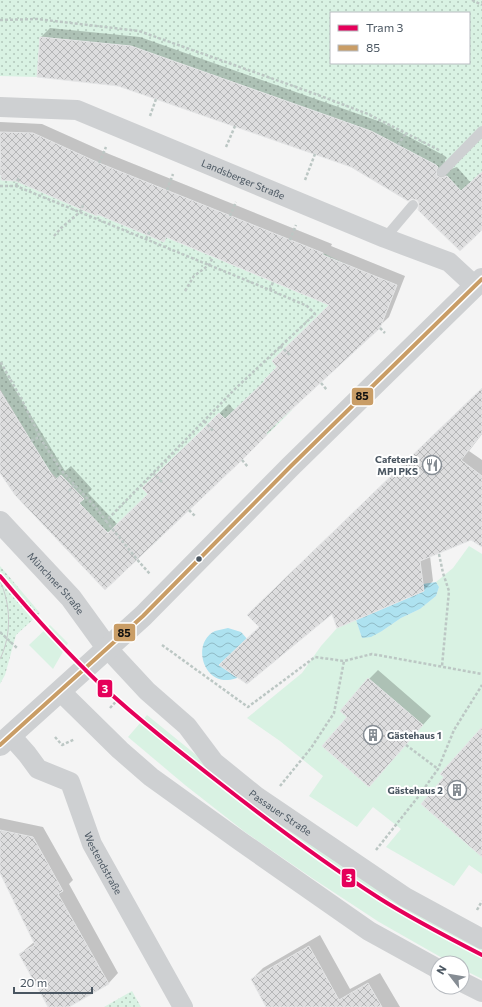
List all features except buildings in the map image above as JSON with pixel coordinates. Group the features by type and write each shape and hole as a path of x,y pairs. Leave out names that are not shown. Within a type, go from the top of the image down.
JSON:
{"street":[{"name":"Landsberger Straße","path":"0,107 77,110 385,238 449,262 478,282"},
{"path":"5,741 143,616 291,466 478,282"},
{"name":"Münchner Straße","path":"0,522 71,598 108,649"},
{"name":"Passauer Straße","path":"108,649 147,690 187,726 214,762 267,803 405,897 482,939"},
{"path":"60,691 120,750 151,777 240,842 369,931 430,965"},
{"name":"Westendstraße","path":"5,741 27,754 38,769 70,782 92,844 183,1007"},
{"path":"470,986 482,992"}],"lane":[{"path":"442,172 482,131"},
{"path":"385,238 413,204"}],"path":[{"path":"472,0 482,5"},
{"path":"0,20 37,19 138,31 368,114 455,158"},
{"path":"398,145 406,133"},
{"path":"16,186 19,176"},
{"path":"0,186 16,186 80,212 307,306 315,314 280,346 204,421 106,521"},
{"path":"54,236 80,212 84,203"},
{"path":"146,239 150,230"},
{"path":"185,291 194,276 209,265 213,257"},
{"path":"270,290 273,282"},
{"path":"380,328 385,333"},
{"path":"280,346 290,355"},
{"path":"0,361 22,400 39,437 62,470 140,563"},
{"path":"320,383 327,390"},
{"path":"204,421 213,431"},
{"path":"31,441 39,437"},
{"path":"242,460 248,466"},
{"path":"153,473 162,482"},
{"path":"69,491 75,484"},
{"path":"190,510 196,517"},
{"path":"440,554 448,591 442,666"},
{"path":"0,632 17,648"},
{"path":"162,645 248,707 315,657 344,661 372,654 482,674"},
{"path":"267,803 311,748 334,713 344,661"},
{"path":"362,868 438,769 454,730 482,685"},
{"path":"406,745 438,769"}],"green space":[{"path":"0,0 482,0 482,172 461,191 436,165 131,46 40,37 37,77 0,76"},
{"path":"0,176 19,176 305,295 323,253 356,269 341,304 264,380 292,410 267,435 240,406 134,508 161,537 134,562 48,469 0,389"},
{"path":"469,546 482,554 482,874 469,865 454,886 386,847 401,829 373,807 357,827 309,796 323,776 280,741 247,718 302,673 321,646 337,628 356,620 362,638 382,631 401,618 420,609 436,596 439,587 436,582 453,568"},
{"path":"0,566 40,613 16,635 5,675 0,684"},
{"path":"50,625 68,643 53,669 29,645"},
{"path":"147,715 222,776 482,946 482,979 470,973 470,955 437,955 379,922 245,832 185,785 128,737"},
{"path":"132,991 141,1007 104,1007"}],"water":[{"path":"436,582 439,587 436,596 420,609 401,618 371,637 362,638 356,620 424,591 423,584"},
{"path":"228,628 241,632 250,642 240,677 228,680 219,679 212,675 206,668 202,652 208,636 215,631"}],"tram line":[{"name":"3","path":"0,576 49,632 101,685 190,760 318,857 359,885 417,921 482,955"},
{"path":"0,581 4,590 9,620 7,640 0,659"}],"transit line":[{"name":"85","path":"0,745 143,616 291,466 482,279"}],"place":[{"name":"Cafeteria MPI PKS","path":"432,465"},
{"name":"Gästehaus 1","path":"373,735"},
{"name":"Gästehaus 2","path":"457,790"}]}
